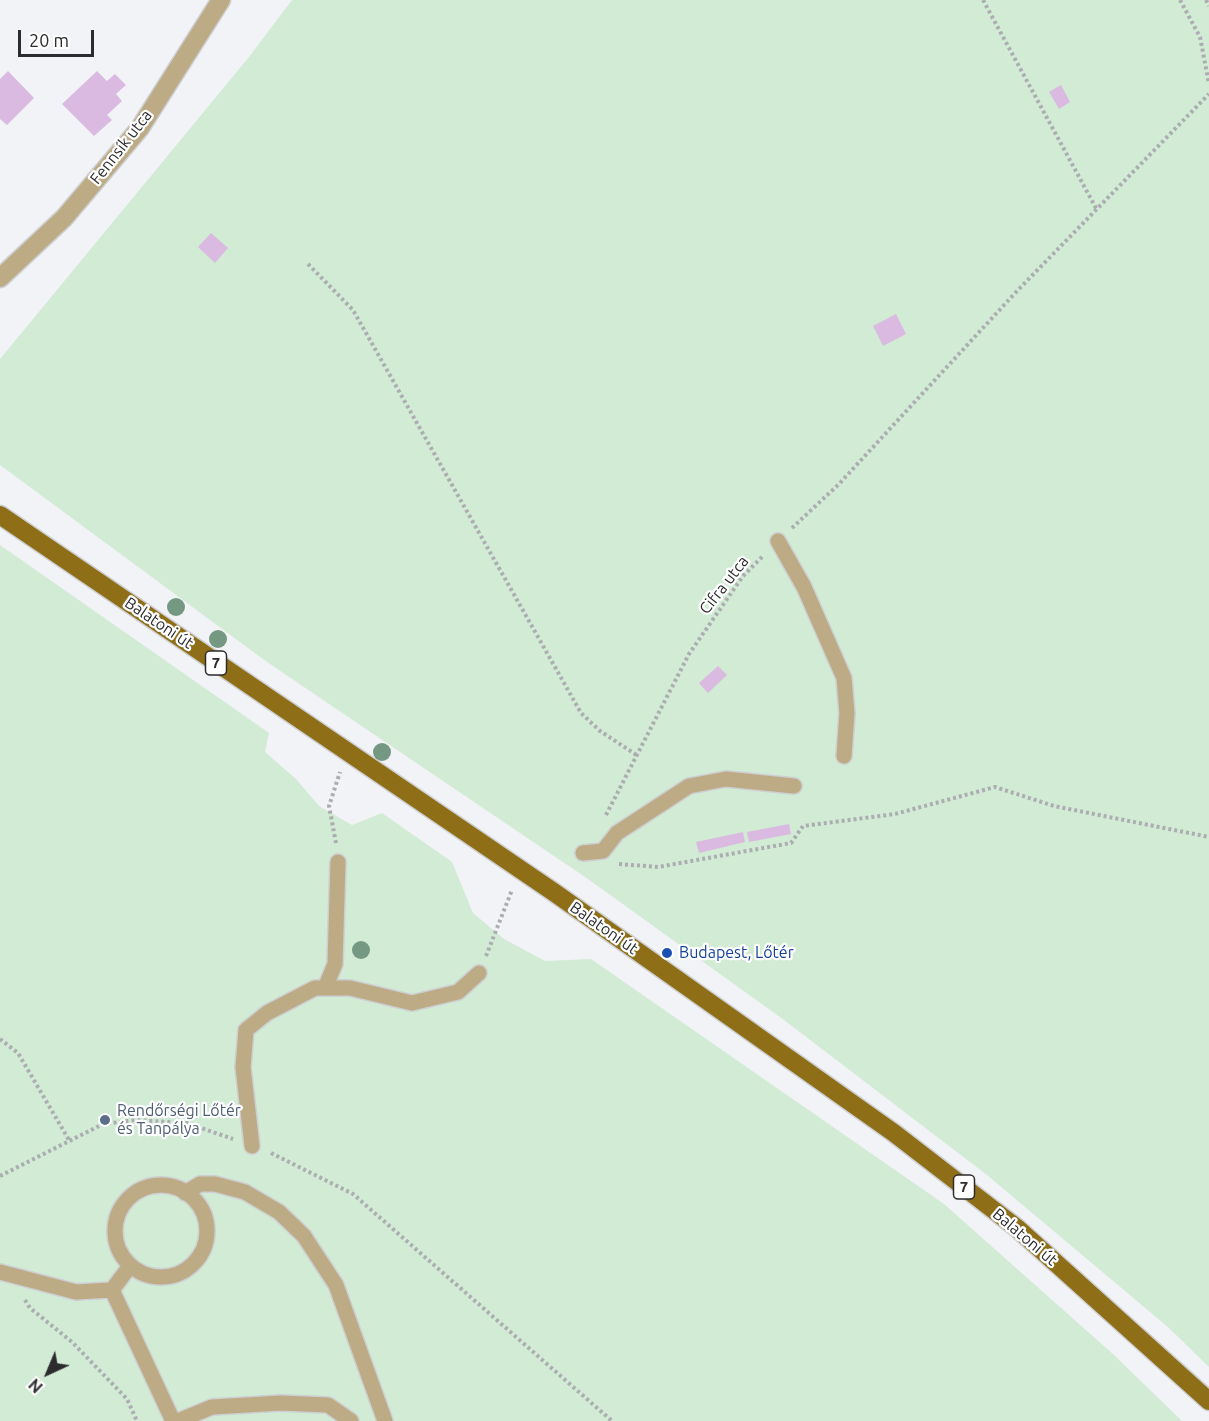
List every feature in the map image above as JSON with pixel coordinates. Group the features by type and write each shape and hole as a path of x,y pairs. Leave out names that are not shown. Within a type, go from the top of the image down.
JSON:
{"main road":[{"name":"Balatoni út","path":"0,514 520,870 788,1057 952,1177 1082,1284 1209,1401"}],"street":[{"name":"Fennsík utca","path":"0,278 64,218 140,128 221,0"}],"lane":[{"path":"778,541 804,587 844,678 847,713 844,756"},
{"path":"583,853 603,852 617,833 689,786 726,779 794,786"},
{"path":"325,988 335,964 338,862"},
{"path":"252,1146 243,1067 246,1030 281,1004 315,988 350,988 412,1002 458,992 479,973"},
{"path":"185,1193 200,1184 215,1184 245,1192 279,1212 304,1236 336,1285 385,1421"},
{"path":"153,1186 173,1187 185,1193 192,1196 204,1213 208,1234 202,1254 188,1269 169,1277 149,1276 130,1266 118,1250 115,1229 120,1209 134,1194 153,1186"},
{"path":"6,1274 76,1292 112,1290 130,1266"},
{"path":"112,1290 173,1421"},
{"path":"178,1421 212,1407 281,1403 328,1405 351,1421"}],"path":[{"path":"984,0 1097,210"},
{"path":"1180,0 1200,37 1209,84"},
{"path":"1206,0 1209,6"},
{"name":"Cifra utca","path":"604,819 638,756 661,703 717,611 743,576 839,484 1166,135 1209,94"},
{"path":"308,264 353,310 581,713 600,731 638,756"},
{"path":"338,862 329,806 346,752"},
{"path":"603,852 618,864 658,867 791,843 803,826 895,814 995,787 1054,806 1209,837"},
{"path":"479,973 520,870"},
{"path":"0,1039 18,1053 69,1140"},
{"path":"6,1274 30,1308 72,1342 127,1399 137,1421"}],"green space":[{"path":"292,0 1209,0 1209,1367 1169,1328 987,1175 784,1020 588,879 267,662 0,465 0,359 249,57"},
{"path":"0,545 269,733 265,752 296,779 319,806 352,825 382,813 452,862 473,913 504,939 545,961 591,959 944,1204 1114,1355 1182,1421 0,1421"}],"building":[{"path":"8,71 34,98 7,125 0,119 0,79"},
{"path":"97,71 107,81 115,74 126,85 116,94 122,101 107,115 112,120 94,136 62,104"},
{"path":"1061,85 1070,102 1059,109 1049,92"},
{"path":"211,233 228,248 215,263 198,247"},
{"path":"896,314 906,334 883,346 873,326"},
{"path":"718,666 727,675 708,693 699,683"},
{"path":"789,824 791,834 749,842 747,832"},
{"path":"743,832 745,842 699,853 696,842"}],"place":[{"name":"Budapest, Lőtér","path":"667,953"},
{"name":"Rendőrségi Lőtér és Tanpálya","path":"105,1120"}]}
